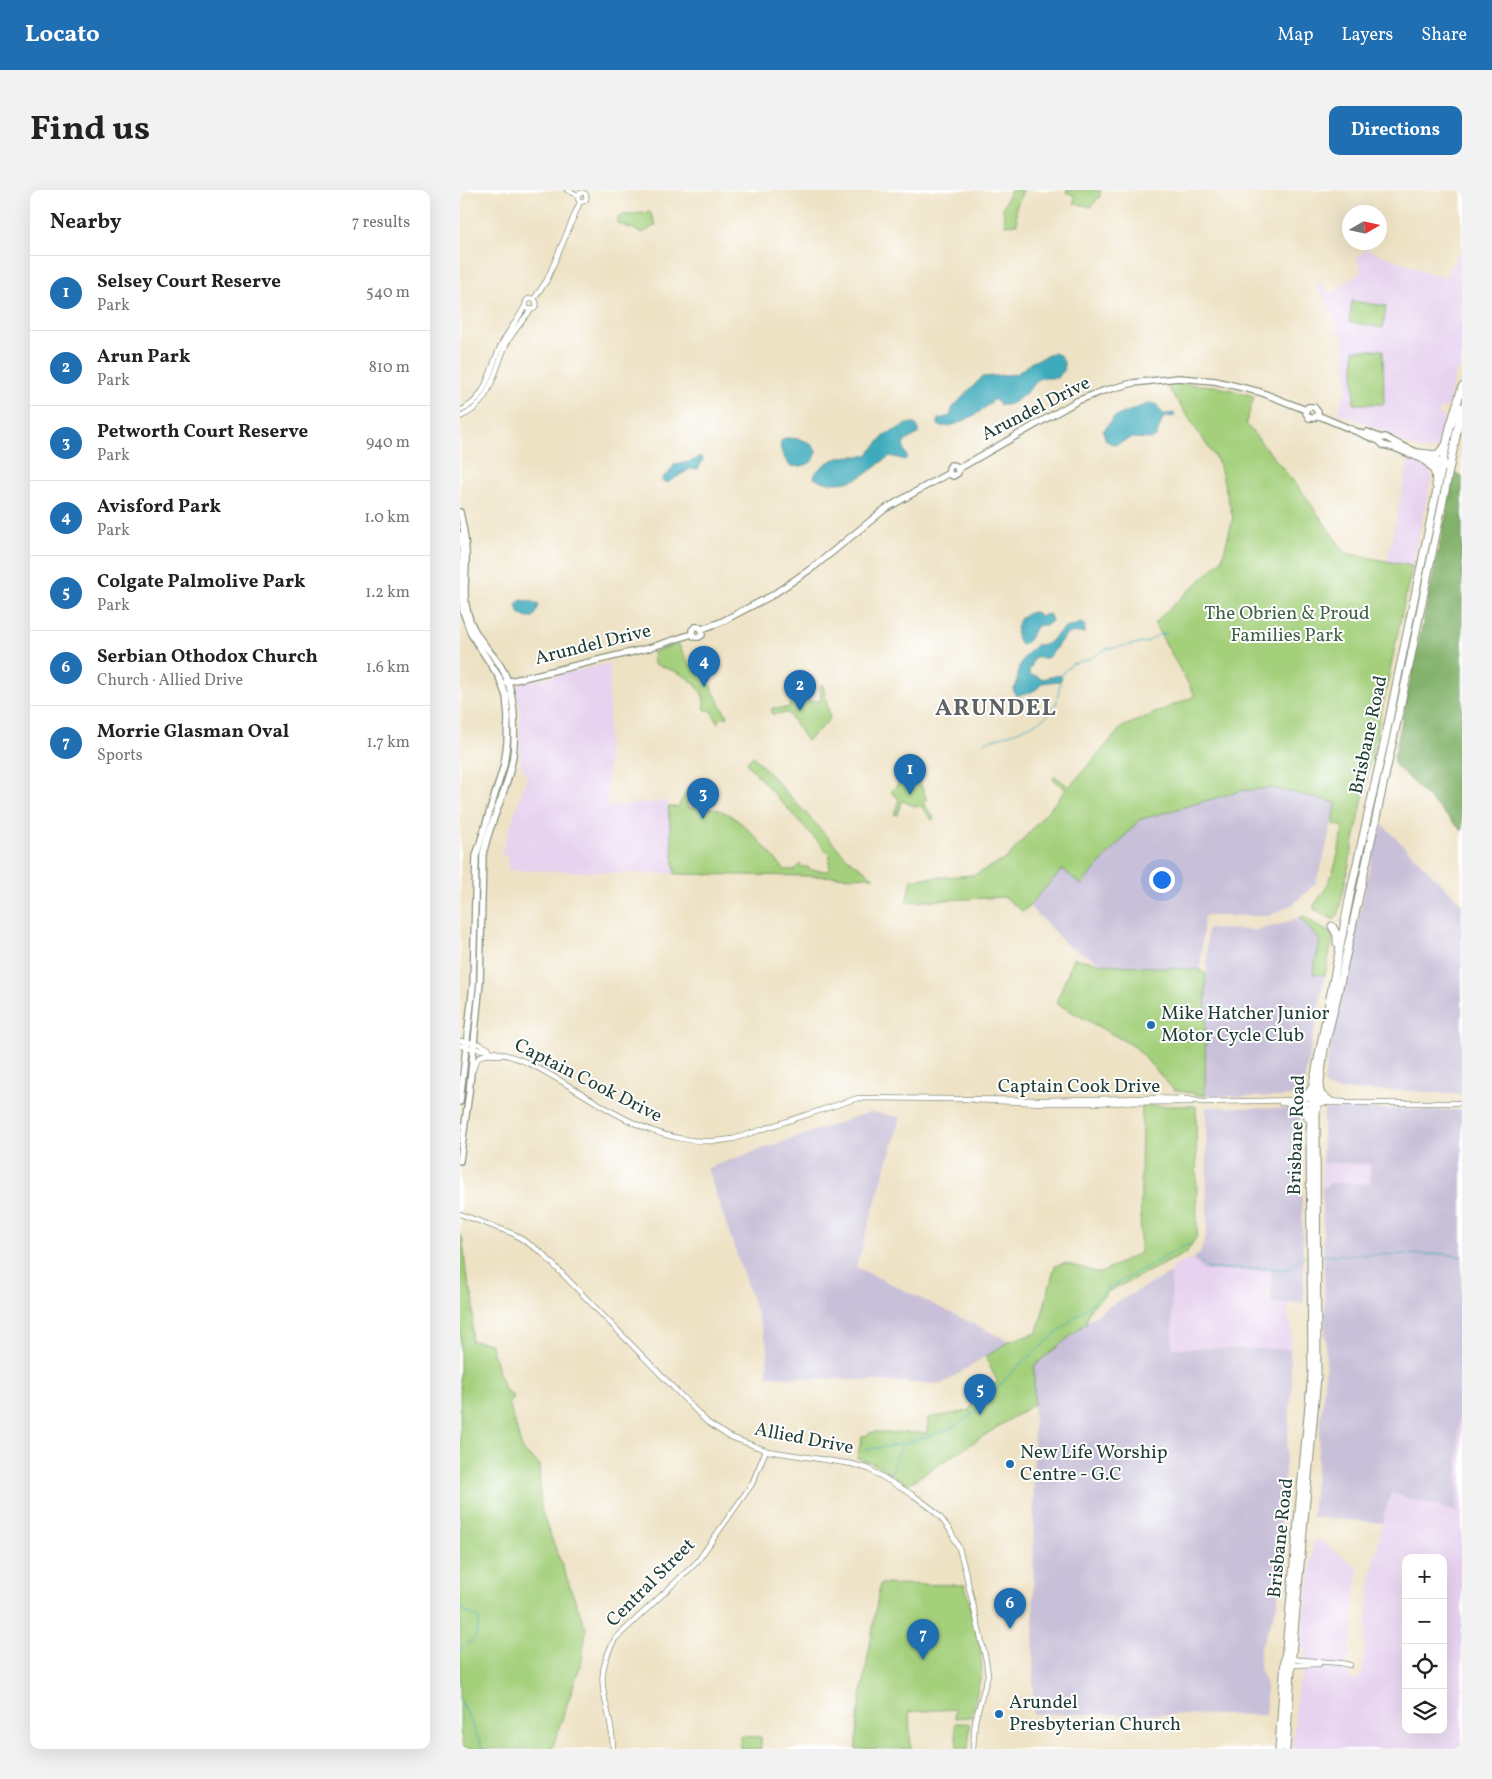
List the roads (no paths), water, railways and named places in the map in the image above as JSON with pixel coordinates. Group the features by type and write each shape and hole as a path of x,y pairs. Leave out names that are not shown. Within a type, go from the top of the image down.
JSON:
{"highway":[{"name":"Brisbane Road","path":"1315,1084 1337,997 1445,466 1450,427 1462,387"},
{"name":"Brisbane Road","path":"1424,571 1436,501 1462,407"},
{"path":"1414,453 1437,455 1449,439"},
{"path":"1425,461 1435,470 1436,501"},
{"name":"Brisbane Road","path":"1286,1749 1288,1662 1312,1369 1310,1128 1315,1084 1334,973 1351,890 1396,704"},
{"path":"1332,926 1338,938 1334,973"},
{"path":"1310,1128 1307,1110 1297,1102 1306,1097 1315,1084 1329,1102 1316,1113"},
{"name":"Brisbane Road","path":"1279,1749 1318,1377 1316,1113 1314,1102"}],"main road":[{"name":"Arundel Drive","path":"504,682 649,648 692,634 695,637 701,636 703,633 702,629 750,608 815,566 885,508 949,474 953,476 958,473 958,469 1078,401 1103,391 1133,383 1176,378 1215,381 1260,392 1306,410 1309,418 1314,418 1317,415 1348,427 1357,428 1414,453"},
{"path":"1414,453 1445,466"},
{"path":"1414,453 1425,461 1445,466"},
{"path":"460,512 466,551 465,595 468,613 473,628 500,666 514,711 512,760 487,835 483,860 481,974 460,1161"},
{"path":"460,534 463,551 461,588 463,612 471,634 504,682 507,705 507,743 501,777 476,856 473,985 463,1044 460,1102"}],"street":[{"path":"534,299 547,280 580,202 584,201 586,196 582,193 578,195 567,190"},
{"path":"578,195 577,198 580,202"},
{"path":"460,411 473,403 485,389 502,342 525,306 526,301 534,299"},
{"path":"460,417 476,407 485,397 507,344 530,310 536,307 534,299"},
{"path":"525,306 530,310"},
{"name":"Captain Cook Drive","path":"463,1044 480,1044 492,1051 529,1064 634,1124 674,1138 696,1141 733,1139 858,1098 1044,1100 1145,1098 1195,1101 1462,1103"},
{"path":"470,1079 479,1057 486,1054 505,1055"},
{"name":"Allied Drive","path":"460,1214 514,1234 541,1252 707,1422 728,1436 766,1450 852,1464 869,1469 901,1486 926,1504 950,1530 959,1548 984,1646 988,1669 986,1687 975,1721 973,1749"},
{"name":"Central Street","path":"613,1749 612,1730 602,1686 602,1672 609,1650 626,1629 697,1562 752,1484 766,1450"},
{"path":"1288,1662 1341,1663 1350,1665"}],"water":[{"path":"1053,353 1060,355 1064,362 1064,371 1057,378 1040,378 1017,400 1006,405 1000,405 994,399 984,409 968,419 951,425 938,425 938,419 950,416 953,407 982,377 1016,374 1032,362"},
{"path":"1150,403 1156,404 1163,414 1174,413 1175,416 1163,418 1156,437 1152,439 1132,438 1115,445 1106,441 1103,431 1114,417"},
{"path":"913,423 918,427 919,432 903,445 907,457 905,460 890,456 866,474 845,482 832,483 814,478 817,471 827,463 841,457 867,455 887,433 906,424"},
{"path":"785,438 798,439 811,444 816,451 814,459 803,466 790,466 784,458 780,447 781,441"},
{"path":"702,457 703,460 698,469 690,469 667,483 662,481 662,478 670,472 674,465 690,462"},
{"path":"521,600 531,601 539,605 536,614 532,618 519,613 516,604"},
{"path":"1035,612 1041,616 1050,615 1052,621 1047,625 1037,627 1029,640 1021,645 1017,634 1020,619 1024,615"},
{"path":"1081,623 1085,626 1084,633 1072,633 1065,636 1049,657 1034,657 1029,670 1030,675 1041,679 1060,675 1062,678 1060,681 1042,683 1030,692 1015,695 1013,689 1016,686 1019,667 1026,655 1036,645 1047,644 1063,629"}],"waterway":[{"path":"1061,678 1064,671 1072,664 1091,658 1106,649 1147,642 1158,635 1167,633"},
{"path":"984,742 1022,729 1049,714 1057,702 1060,682"},
{"path":"890,1475 902,1444 955,1426 975,1412 1016,1368 1109,1288 1188,1244 1190,1247"},
{"path":"1322,1255 1447,1254 1462,1257"},
{"path":"1198,1258 1208,1269 1288,1269 1306,1256"},
{"path":"865,1450 901,1444"},
{"path":"460,1608 480,1619 475,1638 460,1650"},
{"path":"460,1699 483,1749"}],"place":[{"name":"Avisford Park","path":"704,687"},
{"name":"Arun Park","path":"800,711"},
{"name":"Selsey Court Reserve","path":"910,795"},
{"name":"Petworth Court Reserve","path":"703,819"},
{"name":"Mike Hatcher Junior Motor Cycle Club","path":"1151,1025"},
{"name":"Colgate Palmolive Park","path":"980,1415"},
{"name":"New Life Worship Centre - G.C","path":"1010,1464"},
{"name":"Serbian Othodox Church","path":"1010,1629"},
{"name":"Morrie Glasman Oval","path":"923,1660"},
{"name":"Arundel Presbyterian Church","path":"999,1714"}],"district":[{"name":"ARUNDEL","path":"996,709"}],"park label":[{"name":"The Obrien & Proud Families Park","path":"1287,625"}]}
